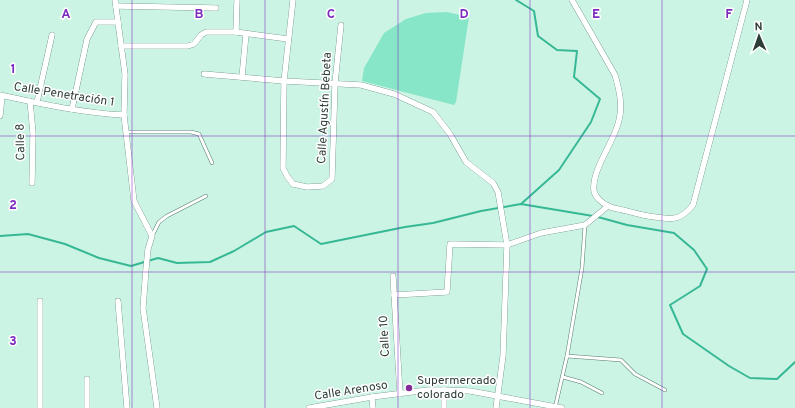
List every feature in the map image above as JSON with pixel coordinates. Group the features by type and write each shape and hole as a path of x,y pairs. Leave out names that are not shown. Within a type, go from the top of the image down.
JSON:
{"street":[{"path":"236,32 237,0"},
{"name":"Calle Agustín Bebeta","path":"293,0 284,81 283,168 286,176 293,184 307,187 323,186 332,179 335,83 341,25"},
{"path":"572,0 615,75 619,88 621,107 620,119 617,129 596,174 594,192 599,199 608,206 650,217 670,220 686,213 692,205 747,0"},
{"path":"157,408 143,308 148,249 152,236 134,202 124,115 125,74 116,3 216,8"},
{"path":"72,109 87,39 90,33 96,22 118,22"},
{"path":"121,46 188,46 194,44 200,35 206,32 236,32 288,39"},
{"path":"242,78 246,34"},
{"path":"37,102 52,35"},
{"path":"204,74 284,81 362,85 394,94 433,112 450,134 466,162 494,182 498,192 507,245 503,356 496,408"},
{"path":"0,116 1,96"},
{"name":"Calle Penetración 1","path":"1,96 72,109 124,115"},
{"name":"Calle 8","path":"30,101 33,133 32,183"},
{"path":"394,295 447,292 450,244 507,245 540,233 587,224 608,206"},
{"name":"Calle 10","path":"393,276 400,394"},
{"path":"118,300 127,408"},
{"path":"40,301 40,408"},
{"path":"87,379 87,408"},
{"name":"Calle Arenoso","path":"309,408 372,397 428,390 444,390 470,391 562,408"},
{"path":"444,390 444,408"},
{"path":"372,397 373,408"}],"lane":[{"path":"126,132 191,132 199,134 212,163"},
{"path":"152,236 158,222 206,196"},
{"path":"555,407 567,356 582,268 587,224"},
{"path":"567,356 621,360 635,374 665,390"},
{"path":"562,377 581,382 602,393"}],"green space":[{"path":"447,12 469,17 456,102 454,105 362,81 364,68 384,33 406,19 426,13"}],"waterway":[{"path":"516,0 534,11 538,36 557,50 577,51 574,77 600,99 591,122 559,170 521,204"},
{"path":"0,236 28,234 65,244 99,258 131,266 158,258 177,263 210,262 234,251 266,232 294,226 321,244 405,227 433,223 481,211 521,204 593,216"},
{"path":"598,217 627,225 674,233 694,250 707,269 700,286 670,305 683,334 729,366 750,378 777,379 795,362"}],"place":[{"name":"Supermercado colorado","path":"409,388"}]}
